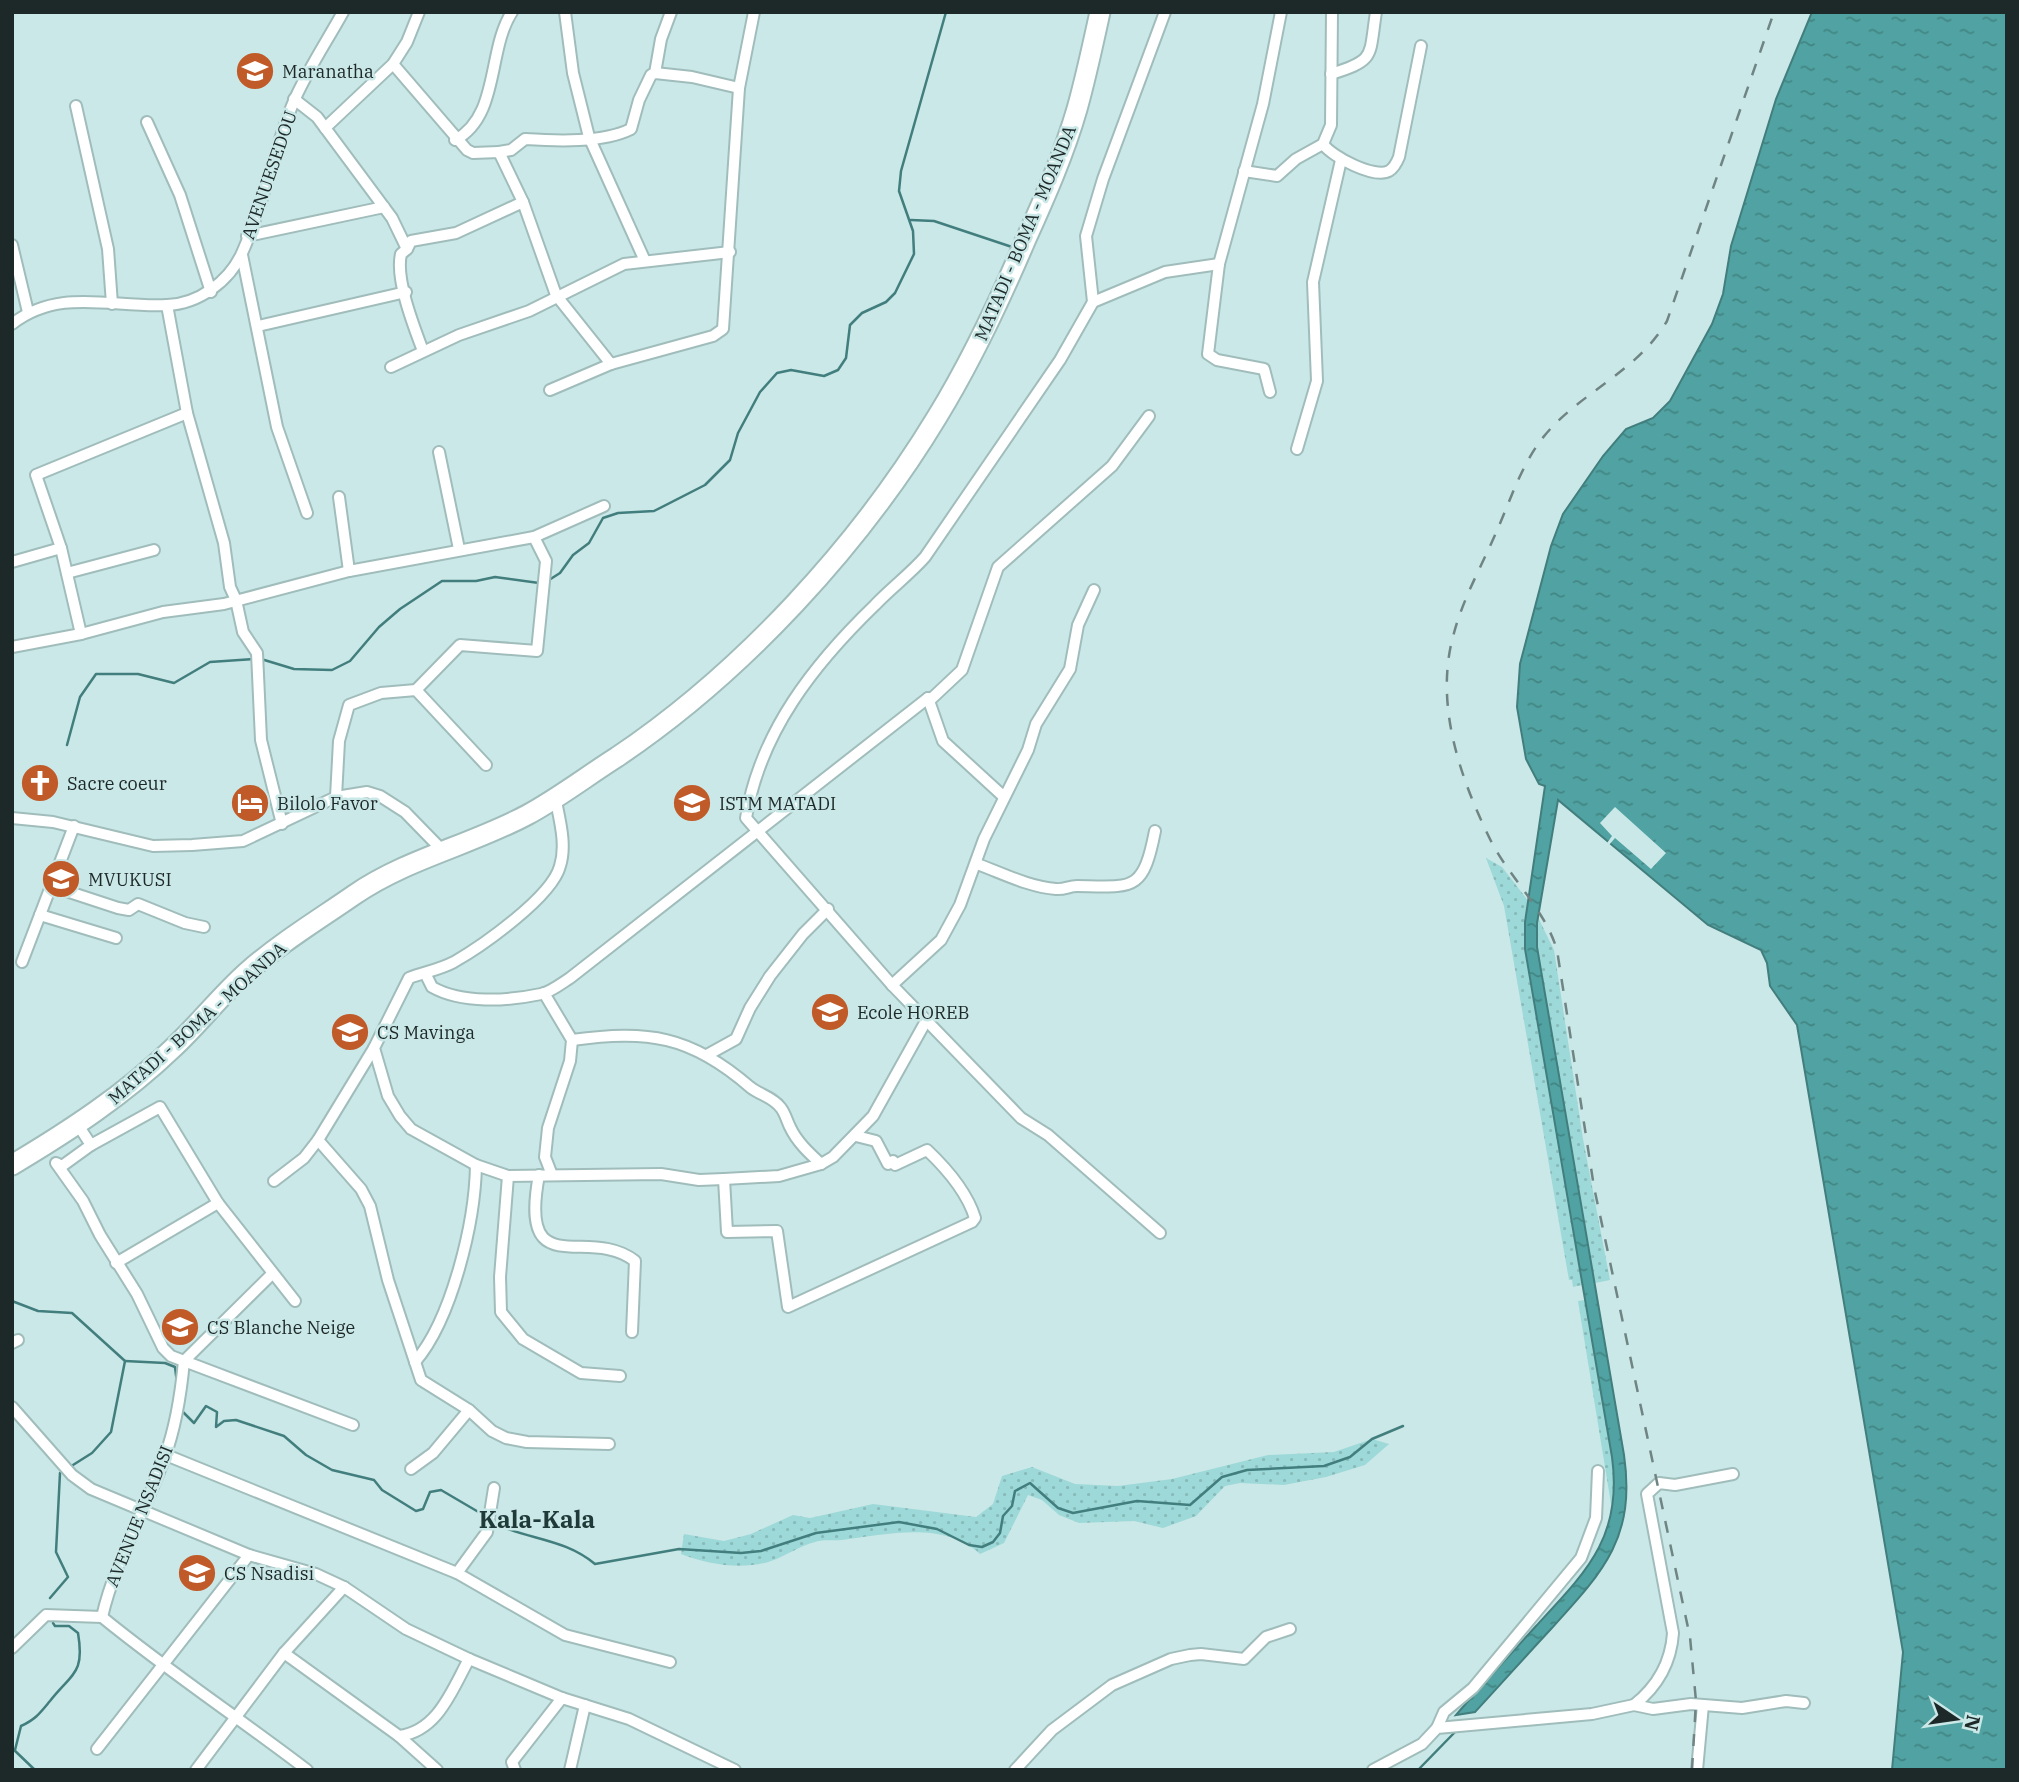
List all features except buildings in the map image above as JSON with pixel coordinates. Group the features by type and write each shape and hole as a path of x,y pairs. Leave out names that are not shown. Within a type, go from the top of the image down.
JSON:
{"highway":[{"name":"MATADI - BOMA - MOANDA","path":"12,1165 78,1125 117,1097 175,1047 209,1009 278,947 359,891 442,850 526,816 681,712 778,618 834,557 890,488 937,418 1000,299 1060,161 1077,110 1100,12"}],"street":[{"name":"AVENUESEDOU","path":"211,292 242,255 294,100 343,12"},
{"path":"325,128 393,64 407,42 419,12"},
{"path":"455,140 470,132 483,107 501,35 513,12"},
{"path":"565,12 573,73 589,137 645,261"},
{"path":"655,73 661,38 671,12"},
{"path":"550,390 611,364 720,333 724,323 730,251 739,88 754,12"},
{"path":"1160,1233 1048,1135 1021,1118 892,985 828,909 755,832 746,818 751,784 764,752 792,699 875,604 904,581 925,556 1060,360 1093,302 1086,236 1102,179 1165,12"},
{"path":"1270,392 1264,369 1217,360 1208,355 1219,264 1263,104 1281,12"},
{"path":"1244,171 1277,176 1296,159 1323,144 1331,125 1332,12"},
{"path":"1331,74 1363,64 1368,57 1376,12"},
{"path":"1323,144 1330,154 1341,160 1380,172 1388,172 1394,167 1402,144 1421,46"},
{"path":"393,64 455,140 473,153 511,150 525,139 570,141 618,135 631,129 641,93 651,75 655,73 692,77 739,88"},
{"path":"294,100 317,117 384,207 407,249"},
{"path":"76,106 108,249 112,304"},
{"path":"12,324 29,312 65,301 167,305 189,302 211,292 180,195 147,122"},
{"path":"499,152 523,202 556,295 611,364"},
{"path":"1297,449 1317,381 1313,282 1341,160"},
{"path":"423,351 405,292 399,259 411,242 456,233 491,220 523,202"},
{"path":"247,236 384,207"},
{"path":"12,245 29,312"},
{"path":"391,368 423,351 529,311 556,295 624,264 730,251"},
{"path":"242,255 277,427 307,513"},
{"path":"1093,302 1165,272 1219,264"},
{"path":"258,326 405,292"},
{"path":"167,305 187,412 224,543 230,587 236,600 243,632 257,653 261,740 282,824"},
{"path":"81,634 61,548 36,475 187,412"},
{"path":"928,698 929,701 962,670 993,578 1004,559 1091,486 1125,451 1149,416"},
{"path":"439,452 459,549"},
{"path":"339,497 348,572"},
{"path":"12,647 81,634 163,612 236,600 348,572 534,537 604,506"},
{"path":"336,797 339,741 349,705 381,693 416,690 460,645 537,651 546,561 534,537"},
{"path":"12,562 61,548"},
{"path":"68,573 154,550"},
{"path":"892,985 941,940 960,905 1003,796 1028,750 1041,713 1070,669 1078,625 1094,590"},
{"path":"416,690 486,765"},
{"path":"426,975 432,987 457,996 483,999 544,993 570,978 928,698"},
{"path":"928,698 943,741 1003,796"},
{"path":"12,818 74,826 153,846 243,841 336,797 354,793 380,796 405,812 442,850"},
{"path":"274,1181 304,1158 318,1140 374,1048 403,985 409,978 426,975 465,954 519,914 551,884 560,868 562,855 555,796"},
{"path":"22,962 74,826"},
{"path":"977,864 1053,889 1073,886 1111,889 1128,886 1148,866 1155,831"},
{"path":"51,886 118,908 129,910 138,904 185,923 204,927"},
{"path":"707,1055 731,1045 736,1039 750,1008 770,976 803,933 828,909"},
{"path":"40,915 116,938"},
{"path":"544,993 572,1040 570,1061 548,1128 545,1157 552,1175"},
{"path":"374,1048 388,1097 411,1129 476,1165 508,1176 661,1174 699,1180 724,1179 779,1176 821,1164 856,1136 873,1116 926,1021"},
{"path":"572,1040 634,1034 678,1042 707,1055 753,1090 772,1099 781,1108 798,1141 821,1164"},
{"path":"56,1163 62,1166 91,1145 160,1107 218,1203 295,1301"},
{"path":"78,1125 91,1145"},
{"path":"724,1179 727,1232 777,1231 788,1307 972,1222 975,1218 946,1167 927,1150 895,1165 893,1161 888,1164 876,1141 856,1136"},
{"path":"318,1140 361,1189 370,1206 387,1280 421,1380 428,1387 469,1410 492,1431 506,1438 527,1442 609,1444"},
{"path":"43,1147 83,1201 116,1263 137,1294 163,1348 171,1356 353,1424"},
{"path":"415,1362 435,1333 470,1230 476,1165"},
{"path":"539,1175 533,1205 537,1229 542,1236 568,1248 622,1251 635,1261 632,1332"},
{"path":"508,1176 500,1277 501,1312 523,1339 581,1373 620,1376"},
{"path":"116,1263 218,1203"},
{"path":"184,1361 272,1274"},
{"name":"AVENUE NSADISI","path":"102,1617 120,1556 166,1455 181,1395 184,1361"},
{"path":"12,1407 72,1475 91,1489 249,1555 294,1566 344,1587 406,1629 469,1659 562,1698 638,1723 735,1770"},
{"path":"411,1469 433,1454 469,1410"},
{"path":"166,1455 457,1573 565,1635 670,1662"},
{"path":"1373,1770 1422,1744 1437,1728 1444,1712 1473,1688 1581,1558 1596,1518 1598,1471"},
{"path":"1437,1728 1592,1714 1634,1704 1650,1691 1670,1654 1673,1633 1647,1494 1659,1483 1675,1485 1733,1474"},
{"path":"457,1573 488,1532 494,1488"},
{"path":"97,1749 249,1555"},
{"path":"196,1770 284,1653 344,1587"},
{"path":"12,1648 46,1615 102,1617 163,1666 236,1715 307,1770"},
{"path":"1015,1770 1052,1730 1112,1685 1171,1660 1190,1656 1201,1654 1244,1659 1266,1637 1290,1629"},
{"path":"284,1653 399,1736 437,1770"},
{"path":"399,1736 418,1732 437,1716 469,1659"},
{"path":"510,1767 562,1698"},
{"path":"1634,1704 1653,1709 1703,1705 1742,1708 1786,1701 1804,1703"},
{"path":"570,1770 585,1705"},
{"path":"1697,1770 1703,1705"}],"shaded area":[{"path":"1486,858 1502,867 1533,907 1554,950 1583,1139 1610,1280 1595,1283 1537,947 1537,924 1525,923 1525,949 1582,1285 1573,1287 1572,1280 1569,1280 1504,906"},
{"path":"1585,1300 1614,1471 1612,1510 1578,1301"},
{"path":"1372,1439 1389,1444 1365,1465 1326,1477 1284,1485 1240,1483 1225,1486 1196,1516 1163,1528 1134,1521 1079,1523 1059,1515 1042,1500 1028,1495 1004,1543 980,1554 965,1543 949,1537 914,1532 818,1541 771,1561 748,1566 702,1561 681,1554 684,1534 724,1541 751,1534 793,1515 810,1518 873,1504 976,1517 993,1504 1002,1476 1032,1467 1075,1484 1118,1486 1172,1479 1268,1455 1334,1452"}],"water":[{"path":"1812,12 2007,12 2007,1770 1892,1770 1903,1652 1797,1025 1770,986 1767,963 1761,950 1708,925 1558,800 1537,923 1537,947 1624,1455 1625,1509 1612,1552 1570,1609 1475,1712 1456,1715 1585,1570 1606,1531 1612,1510 1614,1485 1612,1457 1525,949 1525,922 1545,786 1539,784 1526,759 1517,707 1520,664 1551,546 1563,514 1603,456 1626,429 1653,418 1670,401 1712,324 1723,294 1731,246 1776,99"}],"pier":[{"path":"1615,807 1666,853 1651,869 1615,838 1609,845 1607,843 1612,836 1600,823"}],"waterway":[{"path":"549,580 560,573 573,555 589,543 603,518 618,513 654,511 705,485 730,460 738,433 760,392 777,373 791,370 824,376 838,370 846,358 850,325 862,313 886,302 895,293 914,254 913,231 899,191 901,171 946,12"},
{"path":"911,220 934,221 1012,247"},
{"path":"261,659 294,669 332,670 350,661 379,627 400,609 442,581 476,581 495,577 539,583"},
{"path":"67,745 80,697 96,674 138,674 174,683 210,662 254,659"},
{"path":"12,1301 38,1311 72,1313 125,1361 111,1432 92,1453 73,1465"},
{"path":"125,1361 165,1363 175,1367 177,1383"},
{"path":"181,1410 194,1423 206,1406 217,1412 216,1427 224,1421 236,1420 284,1436 306,1455 332,1470 374,1480 382,1490 416,1511 423,1509 430,1492 441,1490 487,1517"},
{"path":"500,1526 561,1545 595,1564 679,1549 741,1553 761,1551 816,1533 899,1522 937,1529 969,1545 982,1547 993,1542 1000,1533 1003,1516 1012,1506 1015,1491 1030,1483 1058,1508 1073,1513 1137,1501 1190,1505 1222,1477 1247,1470 1324,1466 1350,1457 1372,1439 1403,1426"},
{"path":"50,1598 68,1577 56,1552 60,1473"},
{"path":"15,1750 21,1726 40,1712 78,1665 78,1633 69,1626 55,1626 53,1623"},
{"path":"1418,1770 1456,1731"},
{"path":"12,1748 35,1770"}],"railway":[{"path":"1692,1770 1696,1701 1690,1637 1594,1187 1557,950 1544,920 1497,852 1468,789 1453,738 1447,685 1454,633 1462,608 1521,474 1534,451 1555,424 1639,355 1667,321 1774,12"}],"place":[{"name":"Maranatha","path":"255,71"},
{"name":"Sacre coeur","path":"40,783"},
{"name":"Bilolo Favor","path":"250,803"},
{"name":"ISTM MATADI","path":"692,803"},
{"name":"MVUKUSI","path":"61,879"},
{"name":"Ecole HOREB","path":"830,1012"},
{"name":"CS Mavinga","path":"350,1032"},
{"name":"CS Blanche Neige","path":"180,1327"},
{"name":"CS Nsadisi","path":"197,1573"}],"district":[{"name":"Kala-Kala","path":"537,1519"}]}
